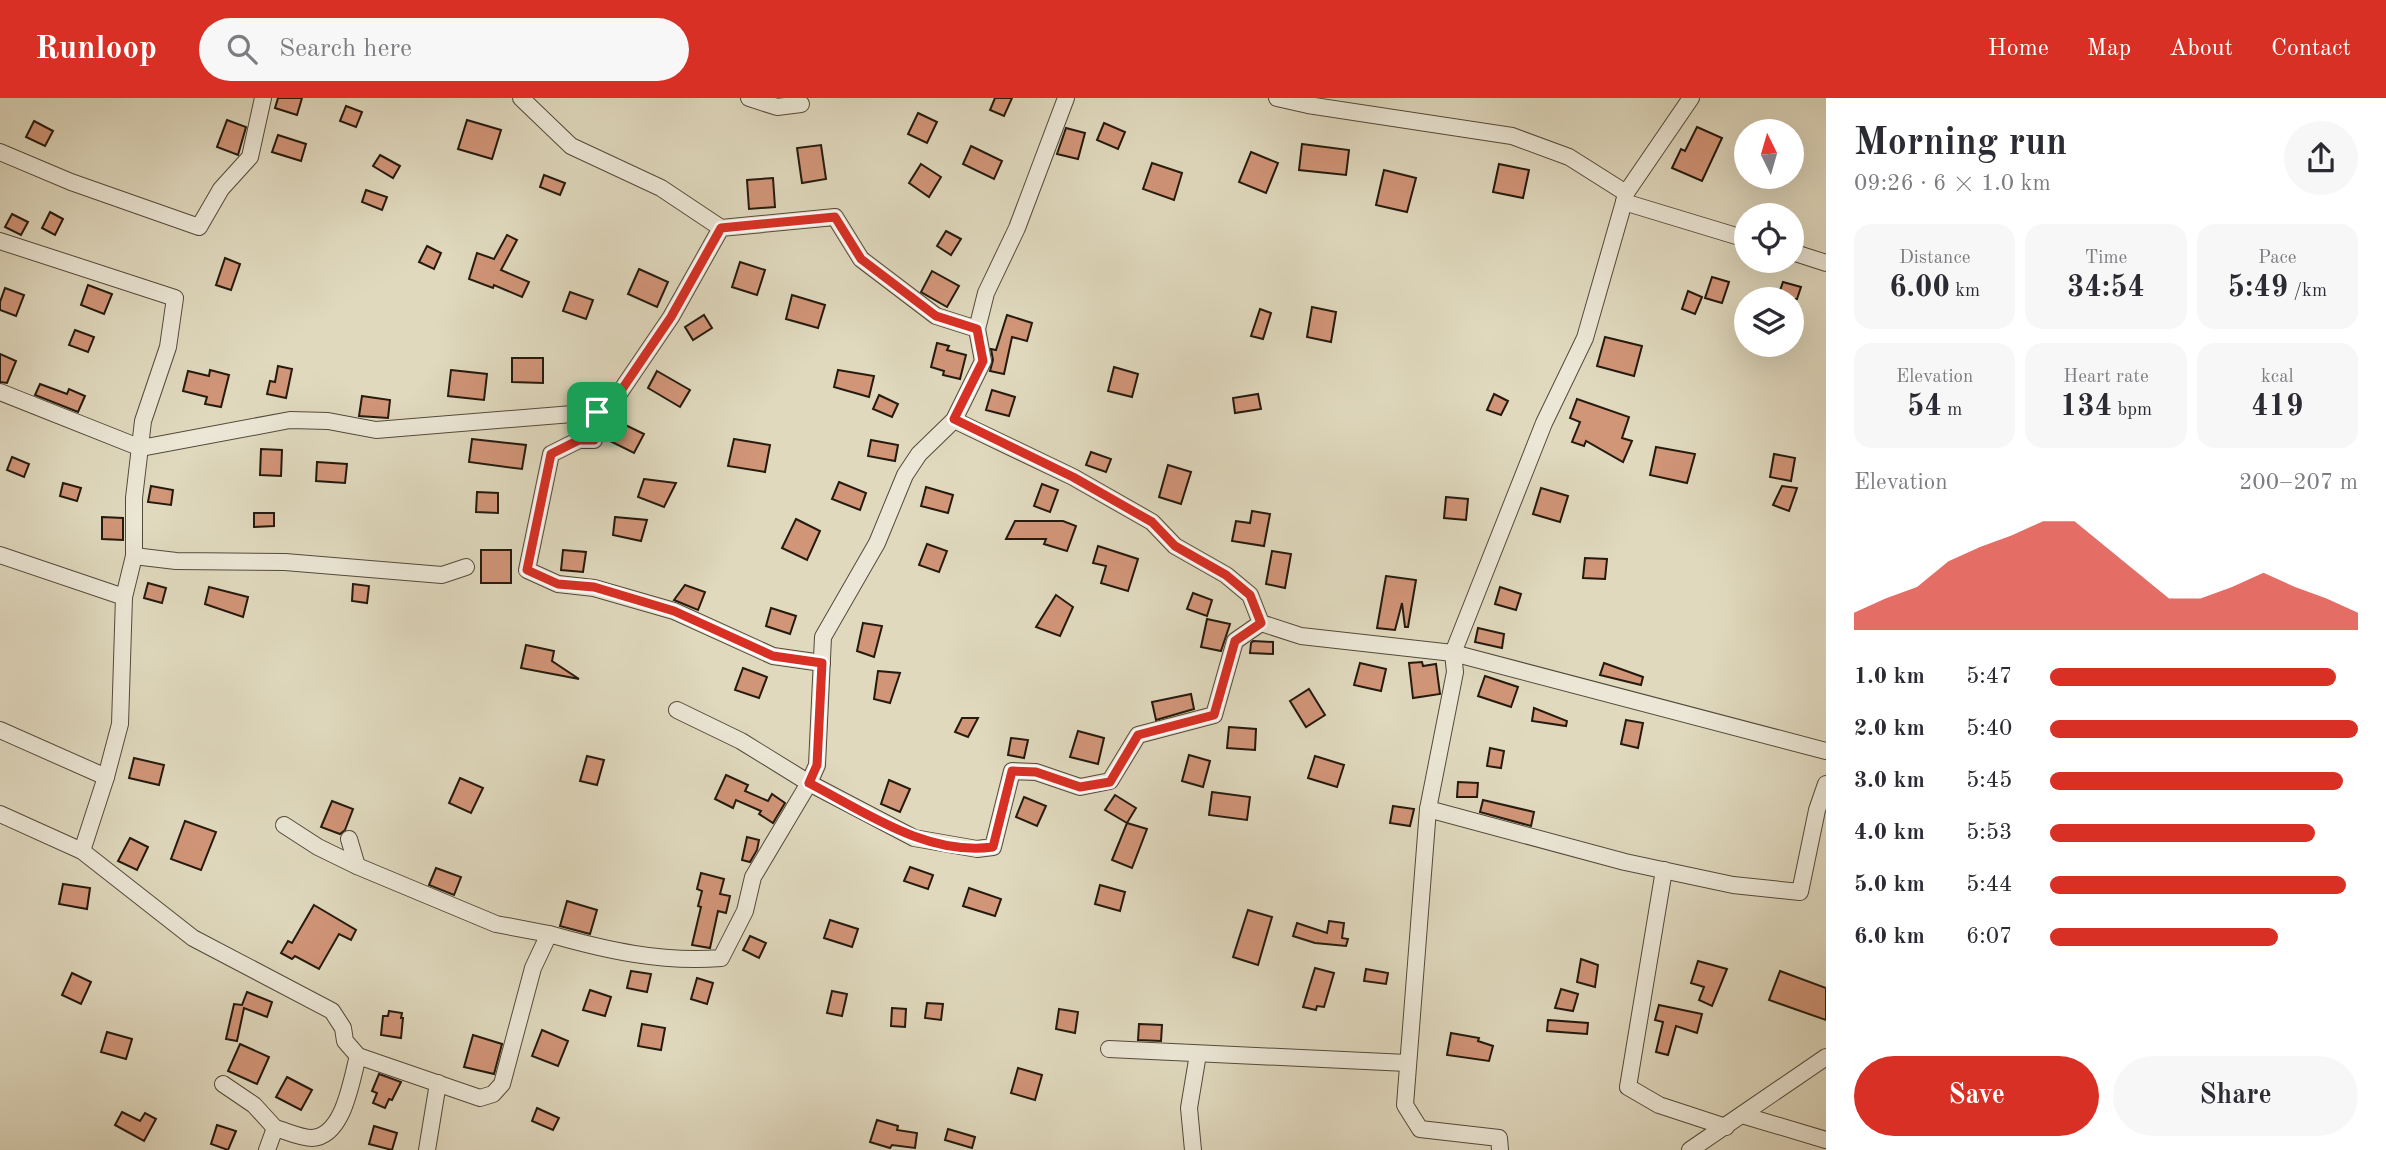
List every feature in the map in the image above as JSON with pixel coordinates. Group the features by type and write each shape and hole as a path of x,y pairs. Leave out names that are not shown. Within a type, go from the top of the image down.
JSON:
{"street":[{"path":"0,152 71,182 200,227 221,189 250,157 262,98"},
{"path":"521,98 571,146 661,188 721,228 835,217 861,259 936,316 977,329"},
{"path":"749,98 777,107 801,104"},
{"path":"284,825 357,866 496,924 549,934 605,950 688,961 721,958 744,911 753,877 817,765 823,637 877,543 905,475 919,454 954,419 983,361 977,329 986,293 1017,228 1066,98"},
{"path":"1277,98 1512,136 1569,157 1625,198 1734,235"},
{"path":"1500,1150 1499,1138 1420,1129 1405,1105 1428,809 1455,672 1453,653 1544,423 1585,338 1625,198 1691,98"},
{"path":"0,392 141,448 290,420 328,421 376,430 597,412 614,401 622,391 671,317 721,228"},
{"path":"0,241 176,298 168,347 143,421 134,498 134,556 124,597 120,724 82,851"},
{"path":"1804,256 1826,263"},
{"path":"597,412 594,440 579,440 551,454 527,570 558,584 594,587 674,611 773,656 822,663"},
{"path":"954,419 1073,477 1152,522 1175,546 1226,575 1250,595 1261,623"},
{"path":"0,555 124,597"},
{"path":"134,556 176,561 285,562 442,575 466,567"},
{"path":"1261,623 1301,636 1453,653 1826,751"},
{"path":"677,710 741,741 809,783 914,838 977,849 993,847 1012,771 1036,772 1080,787 1110,782 1138,735 1214,715 1235,641 1261,623"},
{"path":"0,730 106,777"},
{"path":"1428,809 1625,862 1733,885 1800,892 1817,810 1826,785"},
{"path":"0,814 82,851 193,938 332,1012 343,1028 345,1041 358,1056 480,1098 493,1094 502,1084 533,968 549,934"},
{"path":"349,839 357,866"},
{"path":"1664,870 1628,1087 1659,1105 1726,1127"},
{"path":"1109,1049 1407,1063"},
{"path":"1193,1150 1189,1108 1198,1054"},
{"path":"223,1084 254,1105 275,1128 310,1138 326,1134 332,1129 347,1097 358,1056"},
{"path":"1690,1150 1826,1057"},
{"path":"427,1150 438,1083"},
{"path":"1742,1115 1826,1140"},
{"path":"267,1150 275,1128"}],"building":[{"path":"278,98 302,98 297,115 275,108"},
{"path":"995,98 1012,98 1004,116 990,110"},
{"path":"346,106 362,112 356,127 340,121"},
{"path":"918,113 937,122 927,143 908,134"},
{"path":"227,120 246,127 238,155 217,147"},
{"path":"467,120 501,130 492,159 458,149"},
{"path":"34,121 53,131 45,146 26,137"},
{"path":"1104,123 1125,132 1118,149 1097,140"},
{"path":"1697,127 1722,138 1702,181 1672,168 1681,149 1685,151"},
{"path":"1066,128 1085,133 1078,159 1057,154"},
{"path":"278,135 306,144 301,161 272,152"},
{"path":"1302,144 1349,150 1346,175 1299,170"},
{"path":"821,145 826,179 802,183 797,148"},
{"path":"971,146 1002,161 994,179 963,164"},
{"path":"1251,152 1278,163 1266,193 1239,182"},
{"path":"380,155 400,166 393,178 373,166"},
{"path":"1152,163 1182,173 1174,200 1143,189"},
{"path":"921,164 941,177 929,197 909,183"},
{"path":"1499,164 1529,170 1523,198 1493,192"},
{"path":"1384,170 1416,178 1407,212 1376,205"},
{"path":"544,175 565,183 560,195 540,187"},
{"path":"773,178 775,207 749,209 747,180"},
{"path":"366,190 387,197 382,210 362,202"},
{"path":"50,212 63,219 55,235 42,228"},
{"path":"12,214 28,222 21,235 5,227"},
{"path":"946,231 961,239 951,255 937,246"},
{"path":"507,235 517,240 501,270 529,282 522,297 494,285 493,288 469,279 477,253 494,259"},
{"path":"427,246 441,253 434,269 419,262"},
{"path":"225,258 240,264 231,290 216,285"},
{"path":"740,262 765,270 757,295 732,287"},
{"path":"639,269 668,282 657,307 628,294"},
{"path":"932,271 959,286 947,307 921,292"},
{"path":"1712,277 1729,282 1722,303 1705,298"},
{"path":"1783,282 1801,287 1781,287"},
{"path":"88,285 112,294 104,314 81,305"},
{"path":"5,288 24,295 16,316 0,310"},
{"path":"1688,291 1702,297 1695,314 1682,309"},
{"path":"570,292 593,300 586,319 563,311"},
{"path":"792,295 825,305 818,328 786,319"},
{"path":"1312,307 1336,312 1331,342 1307,337"},
{"path":"1260,309 1271,313 1263,339 1251,336"},
{"path":"704,315 712,328 693,340 685,327"},
{"path":"1007,315 1032,323 1027,341 1012,337 1004,374 990,371 993,360 991,349 996,350"},
{"path":"75,330 94,337 88,352 69,345"},
{"path":"1605,337 1642,346 1634,376 1597,366"},
{"path":"937,343 949,346 947,350 966,355 960,379 943,375 944,371 931,367"},
{"path":"0,354 16,361 7,383 0,382"},
{"path":"512,358 543,358 543,383 512,382"},
{"path":"278,366 292,369 286,398 267,394 270,381 275,382"},
{"path":"1114,367 1138,374 1132,397 1108,391"},
{"path":"210,370 229,375 221,407 205,404 207,397 183,391 188,371 209,376"},
{"path":"451,370 487,374 484,400 448,396"},
{"path":"838,370 874,376 869,397 834,387"},
{"path":"657,371 690,390 680,407 648,388"},
{"path":"40,384 67,394 69,389 85,396 78,412 35,395"},
{"path":"992,390 1015,397 1009,416 986,410"},
{"path":"1258,394 1261,409 1235,413 1233,398"},
{"path":"1494,394 1508,401 1501,415 1487,410"},
{"path":"879,395 898,404 892,417 873,409"},
{"path":"362,396 390,400 388,418 359,416"},
{"path":"1577,399 1629,417 1622,438 1632,441 1623,462 1586,441 1584,446 1572,442 1580,422 1570,418"},
{"path":"615,420 644,434 634,453 606,439"},
{"path":"472,439 526,445 522,469 469,462"},
{"path":"734,439 770,445 765,472 728,466"},
{"path":"871,440 898,445 895,461 868,456"},
{"path":"1656,447 1695,454 1687,483 1650,475"},
{"path":"261,449 282,450 281,476 260,475"},
{"path":"1091,452 1111,459 1106,472 1086,465"},
{"path":"1774,454 1795,458 1791,481 1770,477"},
{"path":"12,457 29,464 24,477 7,470"},
{"path":"317,462 347,464 345,483 316,481"},
{"path":"1168,465 1191,472 1181,504 1159,497"},
{"path":"644,479 676,483 664,507 638,497"},
{"path":"839,482 866,493 860,510 832,499"},
{"path":"63,483 81,488 77,501 60,496"},
{"path":"1042,484 1058,490 1050,512 1034,506"},
{"path":"151,486 173,490 171,505 148,502"},
{"path":"1782,486 1797,488 1789,511 1773,505"},
{"path":"926,487 953,495 948,513 921,506"},
{"path":"1541,488 1568,496 1560,522 1533,514"},
{"path":"477,492 498,493 498,513 476,512"},
{"path":"1446,497 1468,499 1466,520 1444,518"},
{"path":"1252,511 1270,514 1264,546 1232,541 1236,521 1250,523"},
{"path":"254,513 274,513 274,526 254,527"},
{"path":"102,517 123,518 123,540 102,539"},
{"path":"615,517 647,520 641,541 613,535"},
{"path":"796,519 820,531 807,560 782,548"},
{"path":"1015,521 1063,521 1076,526 1067,551 1044,544 1046,539 1006,539"},
{"path":"927,544 947,551 939,572 919,565"},
{"path":"1098,546 1138,559 1128,591 1101,583 1106,566 1093,563"},
{"path":"481,550 511,550 511,583 481,583"},
{"path":"563,550 586,552 583,572 561,570"},
{"path":"1272,551 1291,554 1285,588 1266,584"},
{"path":"1585,558 1607,559 1605,579 1583,578"},
{"path":"1386,576 1416,580 1408,627 1405,627 1402,603 1395,630 1377,628"},
{"path":"148,583 166,588 162,603 144,598"},
{"path":"353,584 369,586 367,603 352,601"},
{"path":"685,585 705,592 698,610 674,600"},
{"path":"209,587 248,597 243,617 205,604"},
{"path":"1500,587 1521,594 1516,610 1495,604"},
{"path":"1193,593 1212,600 1207,616 1187,609"},
{"path":"1056,595 1073,607 1060,636 1036,627"},
{"path":"771,608 796,616 790,634 766,626"},
{"path":"1207,619 1230,624 1221,651 1201,647"},
{"path":"863,623 882,626 874,657 857,651"},
{"path":"1478,628 1504,634 1502,648 1475,642"},
{"path":"1253,641 1273,642 1273,654 1250,653"},
{"path":"526,645 554,651 552,661 579,679 521,668"},
{"path":"1422,662 1423,666 1436,664 1440,694 1413,698 1409,663"},
{"path":"1360,663 1386,669 1381,691 1354,685"},
{"path":"1604,663 1643,677 1641,685 1600,675"},
{"path":"743,668 767,677 759,698 735,690"},
{"path":"878,671 900,673 890,703 874,699"},
{"path":"1485,676 1518,687 1511,707 1478,696"},
{"path":"1309,689 1325,715 1306,727 1290,701"},
{"path":"1191,694 1194,709 1156,720 1152,702"},
{"path":"1534,708 1567,721 1566,726 1532,721"},
{"path":"962,718 978,718 968,737 955,732"},
{"path":"1626,720 1643,723 1638,748 1621,744"},
{"path":"1229,727 1256,729 1255,750 1227,748"},
{"path":"1078,731 1104,738 1098,764 1070,757"},
{"path":"1011,738 1028,740 1024,758 1008,755"},
{"path":"1490,748 1504,751 1501,768 1487,766"},
{"path":"1189,755 1210,761 1203,787 1182,781"},
{"path":"587,756 604,760 597,785 580,781"},
{"path":"1315,756 1344,765 1337,787 1308,778"},
{"path":"134,758 164,765 159,785 129,778"},
{"path":"726,775 748,785 745,791 768,801 772,794 785,803 773,823 759,814 761,811 736,800 733,808 715,799"},
{"path":"460,778 483,788 471,813 449,803"},
{"path":"889,780 910,789 900,812 881,804"},
{"path":"1458,782 1478,783 1477,797 1457,797"},
{"path":"1212,792 1250,797 1247,820 1209,815"},
{"path":"1115,795 1136,808 1127,823 1105,810"},
{"path":"1024,797 1046,806 1037,826 1016,817"},
{"path":"1483,800 1534,812 1531,826 1480,812"},
{"path":"332,801 353,809 345,830 340,834 321,827"},
{"path":"1393,806 1414,809 1410,826 1390,823"},
{"path":"185,821 216,832 201,870 171,859"},
{"path":"1127,823 1147,829 1132,868 1112,860"},
{"path":"747,837 759,840 750,862 742,860"},
{"path":"130,838 148,847 137,870 118,861"},
{"path":"910,867 933,875 928,889 904,881"},
{"path":"436,868 461,877 454,895 429,885"},
{"path":"701,873 724,879 720,894 730,896 726,913 718,911 710,948 692,945 701,907 698,906 702,891 697,889"},
{"path":"63,884 90,888 87,909 59,904"},
{"path":"1100,885 1125,892 1120,911 1095,904"},
{"path":"969,888 1001,899 995,916 963,906"},
{"path":"567,901 597,910 590,934 560,926"},
{"path":"314,905 356,930 351,940 339,934 319,969 295,956 292,959 281,953 288,941 292,943"},
{"path":"1248,910 1272,917 1258,965 1233,957"},
{"path":"830,920 858,929 852,947 824,938"},
{"path":"1329,921 1344,923 1342,938 1348,939 1346,946 1315,943 1293,936 1297,923 1327,933"},
{"path":"750,936 766,943 759,958 743,950"},
{"path":"1581,959 1598,965 1595,987 1577,982"},
{"path":"1698,961 1727,969 1712,1006 1699,1000 1704,987 1691,983"},
{"path":"1315,968 1334,973 1324,1007 1317,1006 1316,1010 1303,1007"},
{"path":"1366,969 1388,973 1386,984 1364,981"},
{"path":"631,971 651,974 647,992 627,988"},
{"path":"1780,971 1826,988 1826,1020 1769,1000"},
{"path":"72,973 91,982 81,1004 62,995"},
{"path":"697,978 713,983 707,1004 691,999"},
{"path":"1561,989 1578,994 1573,1011 1555,1008"},
{"path":"590,990 611,997 605,1016 583,1010"},
{"path":"832,991 847,994 842,1016 827,1013"},
{"path":"247,992 272,1002 267,1017 244,1008 237,1041 226,1039 234,1004 242,1005"},
{"path":"927,1003 943,1004 941,1020 925,1018"},
{"path":"1659,1005 1702,1014 1697,1033 1676,1026 1668,1055 1656,1052 1663,1022 1655,1020"},
{"path":"892,1008 906,1009 905,1027 891,1026"},
{"path":"1059,1009 1078,1012 1075,1033 1056,1029"},
{"path":"389,1011 402,1013 401,1038 381,1035 383,1016 388,1016"},
{"path":"1548,1020 1588,1023 1587,1034 1547,1031"},
{"path":"642,1024 665,1028 661,1050 638,1046"},
{"path":"1139,1024 1162,1025 1161,1041 1138,1040"},
{"path":"542,1030 568,1041 558,1066 532,1056"},
{"path":"107,1032 132,1039 126,1059 101,1052"},
{"path":"1451,1033 1479,1038 1478,1041 1493,1046 1489,1061 1447,1055"},
{"path":"473,1035 502,1044 494,1074 464,1067"},
{"path":"240,1044 269,1057 257,1084 228,1071"},
{"path":"1018,1068 1042,1075 1035,1100 1011,1093"},
{"path":"379,1074 401,1082 385,1108 373,1103 377,1093 372,1091"},
{"path":"287,1077 312,1090 301,1110 276,1097"},
{"path":"537,1108 559,1118 553,1130 532,1121"},
{"path":"122,1112 140,1121 145,1113 156,1119 144,1141 115,1125"},
{"path":"877,1120 898,1126 897,1130 917,1133 915,1148 892,1145 890,1148 870,1142"},
{"path":"217,1125 236,1131 228,1150 211,1144"},
{"path":"374,1126 397,1133 392,1150 369,1144"},
{"path":"948,1129 975,1137 972,1148 945,1140"}],"route":[{"path":"835,217 861,259 936,316 977,329 983,361 954,419 1073,477 1152,522 1175,546 1226,575 1250,595 1261,623 1235,641 1214,715 1138,735 1110,782 1080,787 1036,772 1012,771 993,847 977,849 914,838 809,783 817,765 822,663 773,656 674,611 594,587 558,584 527,570 551,454 579,440 594,440 597,412 614,401 671,317 721,228 835,217"}]}
